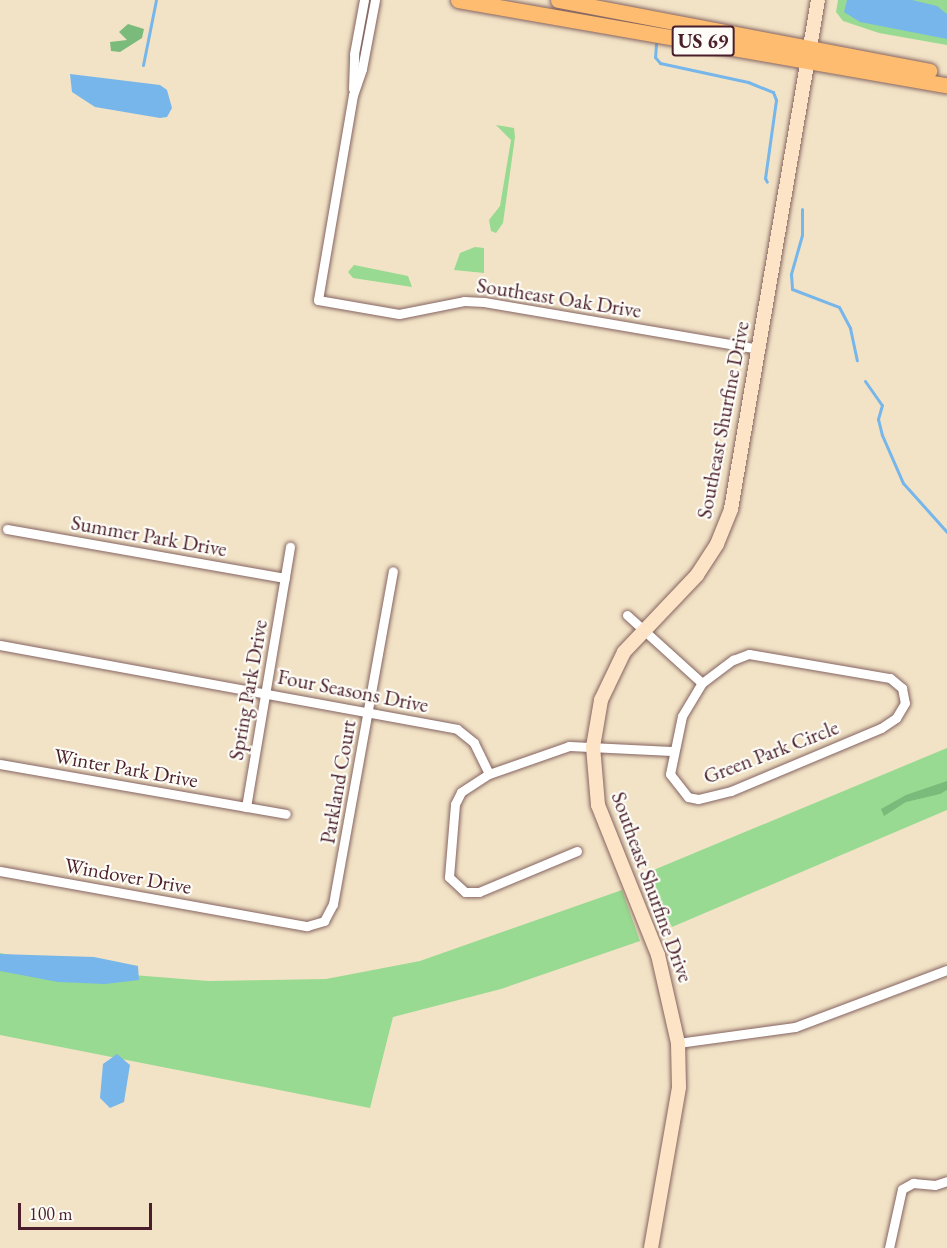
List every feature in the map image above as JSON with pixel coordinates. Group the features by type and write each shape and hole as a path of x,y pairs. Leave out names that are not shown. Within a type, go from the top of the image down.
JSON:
{"main road":[{"name":"US 69","path":"458,0 947,75"},
{"name":"US 69","path":"558,0 947,85"}],"street":[{"path":"353,95 352,71 364,0"},
{"path":"353,95 362,69 375,0"},
{"name":"Southeast Shurfine Drive","path":"651,1248 679,1087 678,1043 658,955 598,805 593,747 605,690 624,652 643,629 697,575 725,527 759,349 818,0"},
{"name":"Southeast Oak Drive","path":"353,95 318,300 399,314 464,301 484,302 759,349"},
{"name":"Summer Park Drive","path":"7,529 285,578"},
{"name":"Spring Park Drive","path":"246,807 290,547"},
{"name":"Parkland Court","path":"250,916 307,926 324,921 330,914 369,712 393,571"},
{"path":"577,851 479,892 465,892 456,887 448,877 447,865 455,804 461,792 489,774 558,747 672,751 682,717 702,682 627,615"},
{"name":"Four Seasons Drive","path":"0,645 458,729 474,743 489,774"},
{"name":"Green Park Circle","path":"672,751 670,774 677,787 687,797 713,797 881,728 896,718 905,703 902,688 890,678 749,654 733,660 702,682"},
{"name":"Winter Park Drive","path":"0,764 286,814"},
{"name":"Windover Drive","path":"0,871 250,916"},
{"path":"678,1043 803,1025 947,970"},
{"path":"889,1248 902,1189 912,1183 935,1185 947,1181"}],"green space":[{"path":"838,0 947,0 947,45 879,33 843,21 836,12"},
{"path":"128,24 144,29 142,38 120,52 111,51 110,42 127,40 119,32"},
{"path":"496,125 514,128 515,137 503,223 496,233 491,231 489,220 500,206 511,140"},
{"path":"475,247 484,248 484,273 454,270 460,253"},
{"path":"354,265 408,276 412,287 353,278 348,272"},
{"path":"947,748 947,810 672,927 644,874"},
{"path":"947,781 947,790 940,794 906,802 884,816 881,809 906,795"},
{"path":"622,890 640,941 501,989 393,1017 370,1108 0,1035 0,953 108,973 208,981 326,979 420,961"}],"water":[{"path":"847,0 912,0 937,6 947,14 947,39 860,22 844,12"},
{"path":"70,74 160,85 167,90 172,108 167,117 160,118 95,107 72,92"},
{"path":"0,954 94,957 138,966 139,980 105,984 58,982 0,971"},
{"path":"117,1054 130,1065 124,1102 110,1108 100,1098 103,1064"}],"waterway":[{"path":"143,65 156,0"},
{"path":"656,44 655,57 660,63 748,82 773,92 776,100 765,178 767,182"},
{"path":"802,209 802,235 791,274 792,289 839,307 850,328 857,360"},
{"path":"865,381 882,405 878,419 882,435 903,483 947,532"}]}
